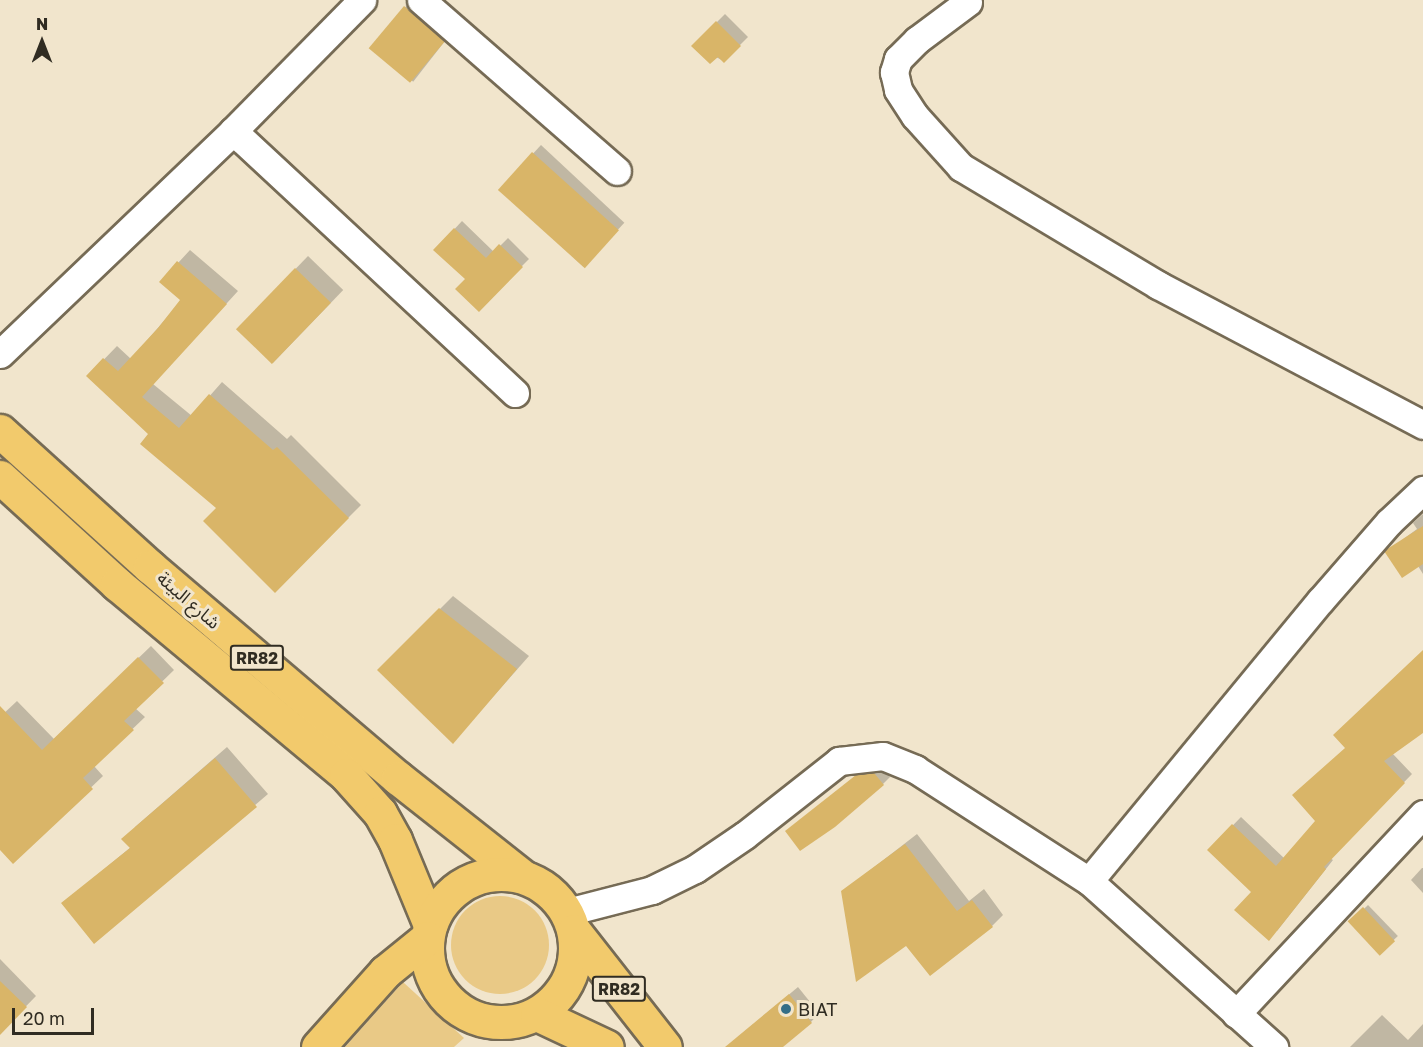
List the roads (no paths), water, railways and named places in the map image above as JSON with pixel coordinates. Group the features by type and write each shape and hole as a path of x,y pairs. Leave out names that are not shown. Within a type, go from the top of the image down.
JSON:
{"highway":[{"name":"شارع البيئة","path":"0,431 380,763 522,876"},
{"name":"شارع البيئة","path":"0,477 117,584 346,775 380,813 396,840 428,931"},
{"name":"RR82","path":"607,1047 526,1017 475,1018 457,1009 432,978 428,931 440,904 466,882 499,873 522,876 540,884 571,921 665,1047"},
{"name":"RR82","path":"526,1017 565,987 573,969 571,921"},
{"path":"318,1047 385,972 428,931"},
{"path":"483,1047 526,1017"}],"street":[{"path":"0,354 233,131 362,0"},
{"path":"422,0 617,171"},
{"path":"969,1 917,40 898,59 894,72 898,90 915,116 961,167 1158,285 1423,425"},
{"path":"233,131 515,393"},
{"path":"1089,881 1328,592 1389,522 1423,490"},
{"path":"571,921 652,890 695,869 839,761 860,756 883,756 915,769 1089,881 1274,1047"},
{"path":"1236,1014 1423,814"}],"place":[{"name":"BIAT","path":"786,1009"}]}
